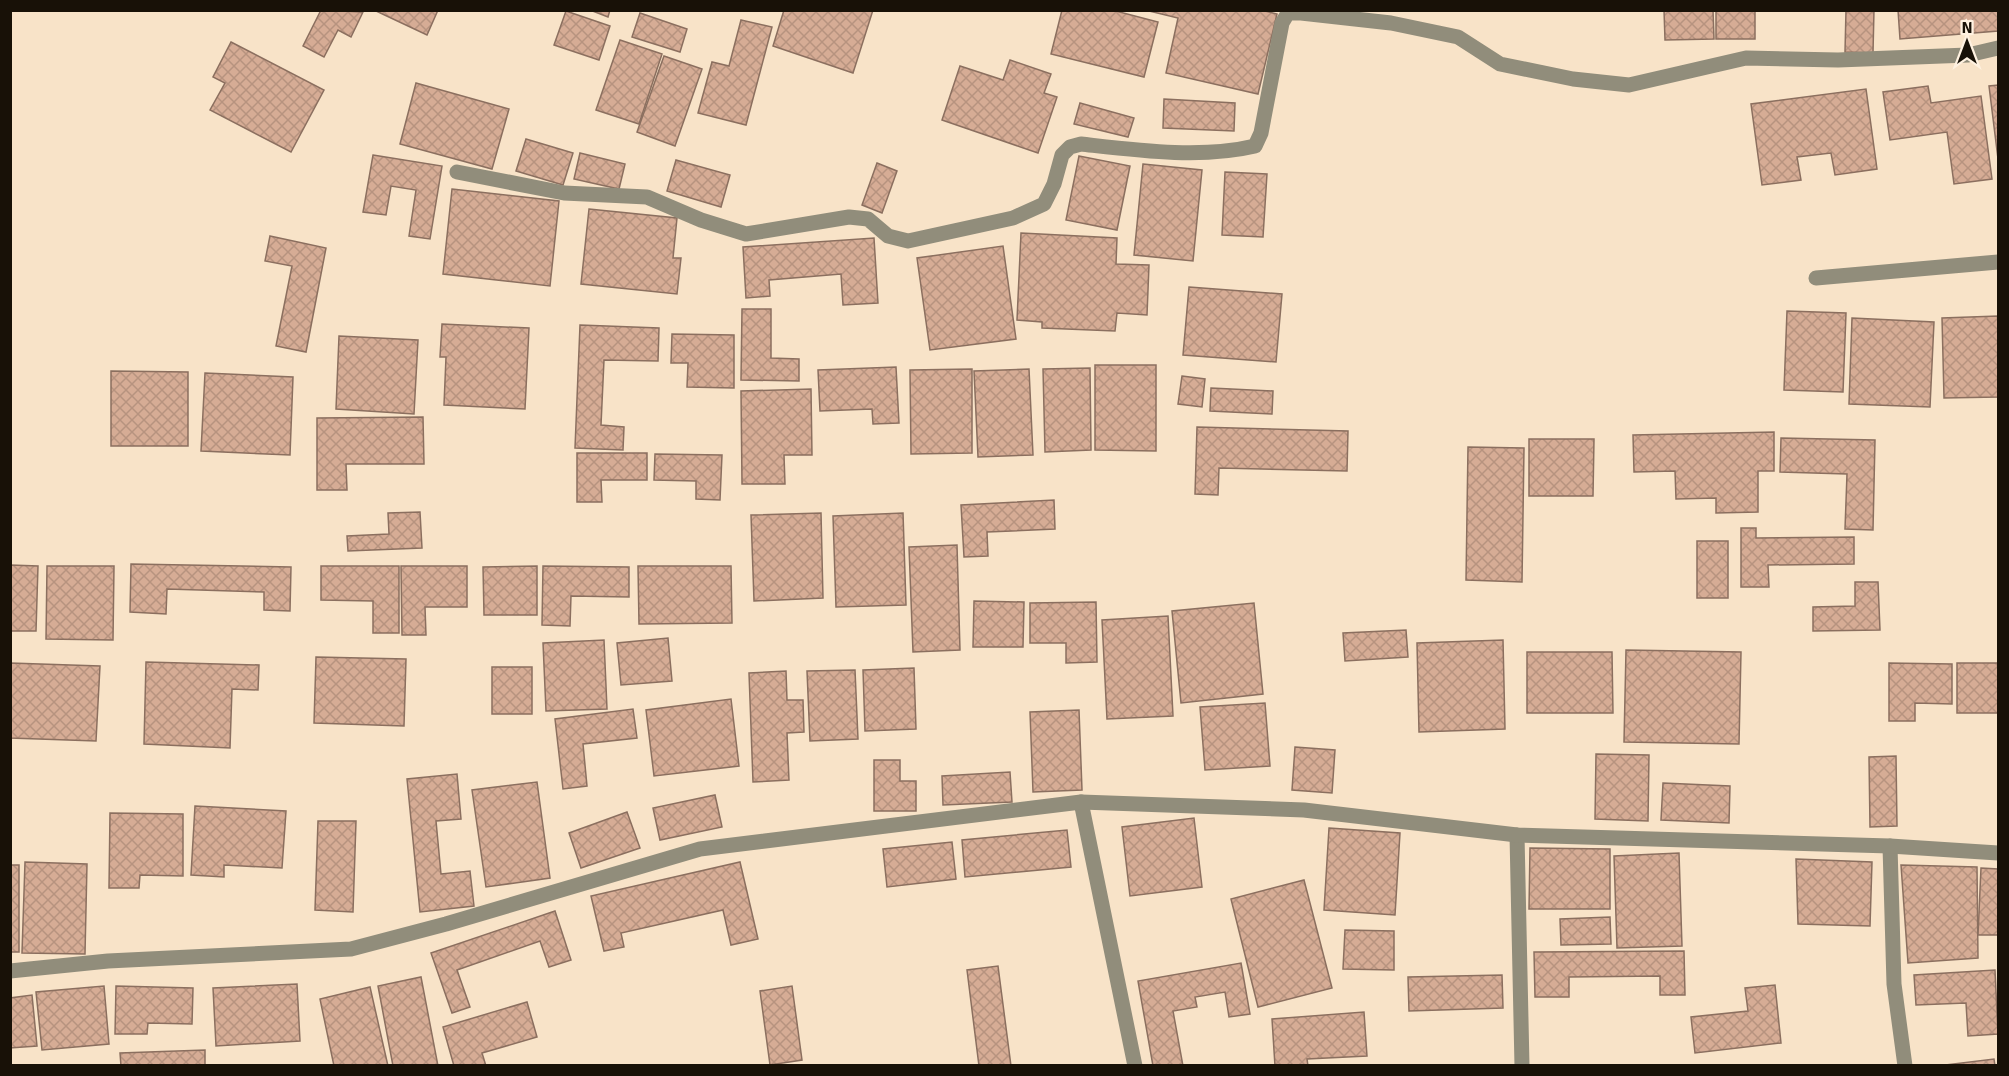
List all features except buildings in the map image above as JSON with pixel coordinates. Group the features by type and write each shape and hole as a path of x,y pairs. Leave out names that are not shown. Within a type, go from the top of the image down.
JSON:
{"street":[{"path":"457,172 564,193 647,197 701,220 746,234 849,217 868,219 888,236 908,241 1013,218 1044,204 1054,184 1062,155 1070,147 1081,144 1160,152 1236,150 1255,146 1262,133 1282,23 1288,14 1300,13 1391,23 1458,37 1500,64 1573,79 1629,85 1746,58 1838,60 1968,55 1998,48"},
{"path":"1816,278 1998,262"},
{"path":"1081,802 1135,1065"},
{"path":"10,970 108,960 351,949 446,924 700,849 1081,802 1304,810 1517,835 1890,846 1998,853"},
{"path":"1517,835 1522,1065"},
{"path":"1890,846 1894,984 1905,1065"}]}
